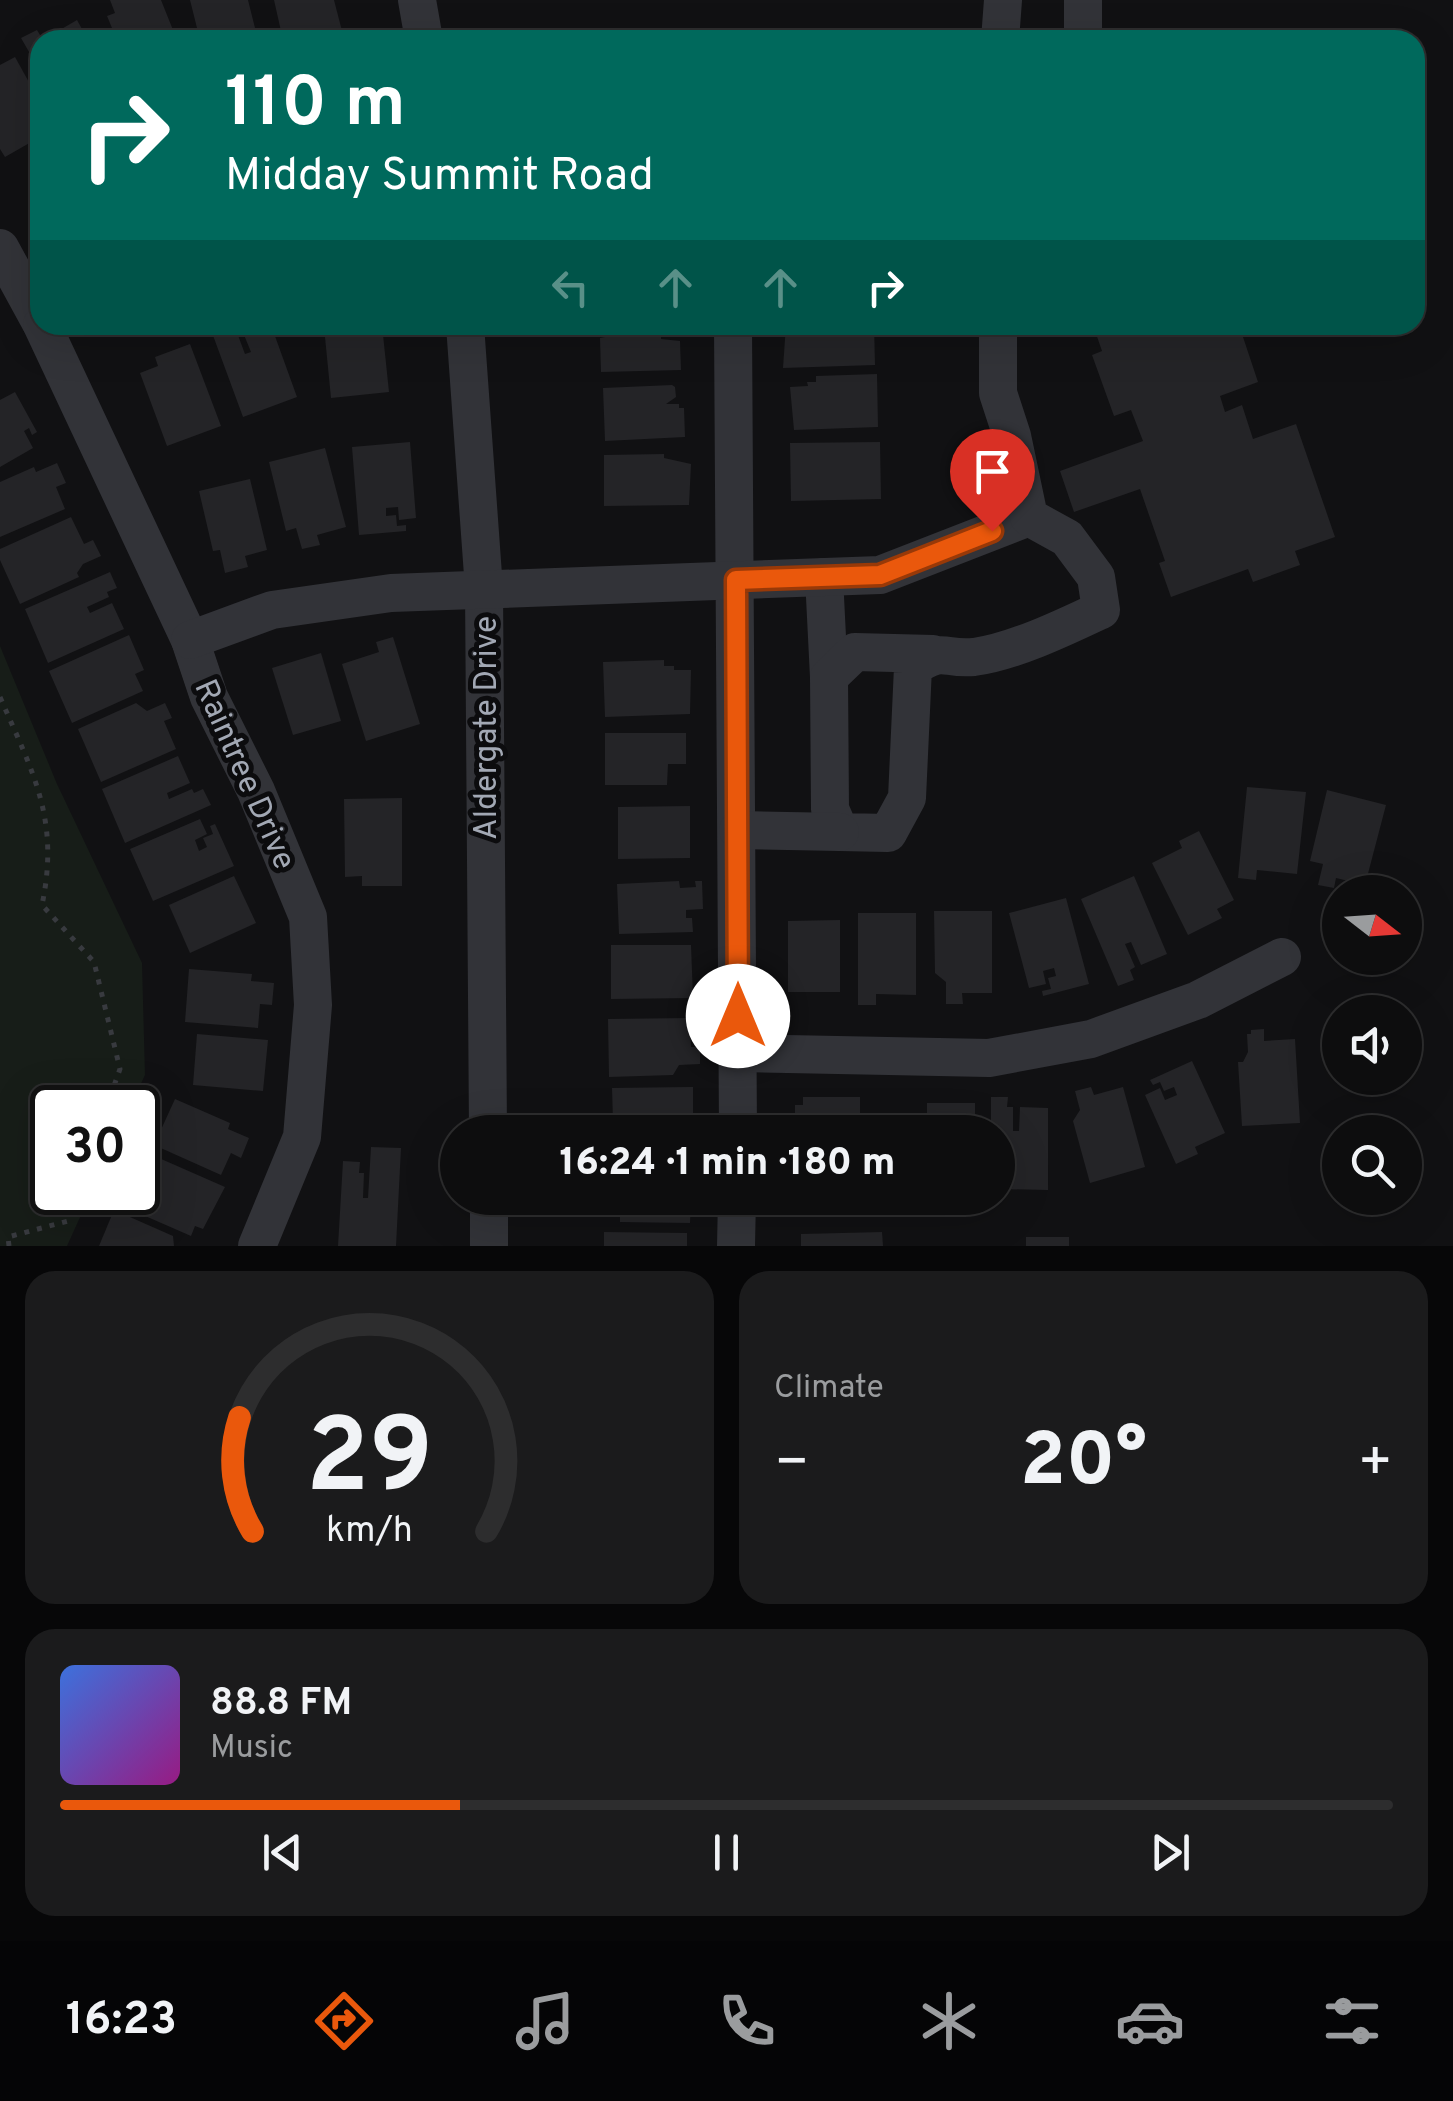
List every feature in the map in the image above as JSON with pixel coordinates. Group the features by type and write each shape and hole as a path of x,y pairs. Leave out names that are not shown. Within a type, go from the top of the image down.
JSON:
{"street":[{"path":"417,0 422,30"},
{"path":"1001,30 1003,0"},
{"path":"1083,0 1083,30"},
{"name":"Raintree Drive","path":"0,248 30,294"},
{"name":"Raintree Drive","path":"56,335 190,640 209,697 256,791 308,917 314,1005 302,1137 257,1246"},
{"name":"Aldergate Drive","path":"466,335 484,589 488,1115"},
{"path":"734,335 738,1115"},
{"path":"998,335 998,392 1012,436 1028,517"},
{"path":"190,640 272,610 391,593 880,575 1028,517 1067,538 1096,578 1101,610 1049,634 974,657 855,652 829,677"},
{"path":"824,577 830,809 840,832"},
{"path":"738,830 888,832 907,798 914,667 933,654"},
{"path":"739,1052 988,1058 1090,1038 1198,1000 1282,957"},
{"path":"488,1215 489,1246"},
{"path":"736,1246 737,1215"}],"path":[{"path":"0,696 48,821 48,872 42,905 94,962 120,1068 114,1085"},
{"path":"10,1246 8,1237 68,1221 70,1215"}],"shaded area":[{"path":"0,646 57,784 142,963 145,1075 140,1085 30,1085 30,1215 81,1215 67,1246 0,1246"}],"building":[{"path":"110,0 161,0 173,30 113,30 107,16 115,13"},
{"path":"190,0 248,0 256,30 198,30"},
{"path":"274,0 334,0 342,30 281,30"},
{"path":"77,20 82,30 60,30"},
{"path":"30,34 30,54 21,38"},
{"path":"15,57 30,84 30,143 5,157 0,149 0,65"},
{"path":"213,335 238,335 245,354 251,352 244,335 275,335 297,397 243,417"},
{"path":"325,335 383,335 389,392 331,398"},
{"path":"661,335 661,339 680,341 681,370 601,372 600,338"},
{"path":"785,335 874,335 875,365 783,368"},
{"path":"1096,335 1242,335 1258,382 1220,396 1225,412 1242,405 1253,439 1296,424 1335,537 1295,551 1300,565 1253,582 1248,569 1171,597 1159,563 1165,561 1140,489 1074,512 1060,471 1143,441 1131,410 1114,416 1092,355 1102,351"},
{"path":"190,344 221,426 167,446 140,373 158,366 155,357"},
{"path":"877,374 878,427 794,430 790,387 808,386 807,382 816,382 816,376"},
{"path":"672,385 676,397 666,404 684,408 685,437 605,441 603,388"},
{"path":"15,392 37,432 32,435 29,428 24,431 33,448 0,467 0,400"},
{"path":"410,442 416,518 399,520 398,507 386,508 386,516 396,515 397,526 406,525 406,531 359,535 352,447"},
{"path":"880,442 881,499 791,501 790,443"},
{"path":"325,448 346,527 317,535 320,545 302,549 296,528 286,531 269,462"},
{"path":"664,454 664,458 691,464 689,505 604,506 604,455"},
{"path":"57,463 66,483 56,487 65,509 0,537 0,482 34,467 36,472"},
{"path":"250,479 267,550 245,556 248,567 225,573 220,550 213,551 199,491"},
{"path":"71,517 84,544 93,540 101,556 83,564 77,573 79,577 20,604 0,560 0,549"},
{"path":"110,572 117,588 107,592 109,597 87,607 90,613 112,603 124,629 48,663 25,609"},
{"path":"129,635 144,670 135,674 143,691 72,723 49,671"},
{"path":"393,637 420,724 366,741 342,664 379,652 376,642"},
{"path":"321,653 341,721 293,735 272,668"},
{"path":"664,660 664,666 674,666 674,670 691,670 690,714 605,717 603,662"},
{"path":"136,703 147,711 165,703 172,718 164,721 176,749 101,782 78,729"},
{"path":"605,733 686,733 686,764 668,764 667,785 605,785"},
{"path":"178,756 190,783 167,793 169,799 192,789 194,793 203,789 211,805 125,843 102,789"},
{"path":"1247,787 1306,792 1297,874 1257,870 1256,880 1238,878"},
{"path":"1327,790 1386,805 1368,875 1322,875 1322,886 1318,885 1323,864 1310,861"},
{"path":"402,798 402,886 362,886 362,876 345,877 344,799"},
{"path":"690,806 690,858 618,859 618,807"},
{"path":"200,819 207,834 195,840 199,851 207,847 203,838 213,834 210,826 215,824 234,866 153,901 130,849"},
{"path":"1199,831 1234,900 1217,909 1222,918 1188,935 1152,863 1182,848 1179,841"},
{"path":"234,876 256,923 190,953 169,905"},
{"path":"1134,876 1167,954 1141,965 1131,942 1125,944 1135,967 1130,970 1134,980 1118,986 1081,899"},
{"path":"679,881 680,888 696,887 695,881 702,881 703,909 686,910 686,918 692,918 693,932 619,934 617,884"},
{"path":"1066,898 1089,984 1043,996 1042,991 1051,989 1048,978 1056,976 1054,968 1043,971 1046,984 1029,988 1009,913"},
{"path":"934,911 992,911 992,993 962,993 963,1004 946,1004 946,982 935,973"},
{"path":"858,913 916,913 916,995 876,994 876,1005 858,1005"},
{"path":"840,920 840,992 788,992 788,921"},
{"path":"611,945 691,945 693,998 611,999"},
{"path":"189,969 252,974 251,981 274,983 272,1005 260,1004 258,1028 185,1022"},
{"path":"690,1018 691,1047 700,1047 700,1064 679,1065 673,1075 609,1077 608,1019"},
{"path":"1264,1029 1264,1041 1295,1039 1300,1123 1242,1126 1238,1062 1243,1062 1248,1052 1247,1034"},
{"path":"197,1034 268,1040 263,1091 193,1085"},
{"path":"1192,1061 1225,1133 1195,1147 1198,1154 1176,1164 1145,1095 1160,1088 1165,1100 1177,1095 1174,1087 1164,1091 1160,1082 1153,1085 1150,1080"},
{"path":"693,1087 693,1115 613,1115 612,1088"},
{"path":"1091,1087 1094,1095 1123,1087 1145,1167 1090,1183 1073,1121 1080,1110 1075,1091"},
{"path":"803,1097 860,1097 860,1115 795,1115 795,1105 803,1105"},
{"path":"991,1097 1008,1097 1007,1107 1013,1107 1013,1115 991,1115"},
{"path":"175,1099 230,1123 228,1129 249,1138 241,1158 231,1153 221,1175 160,1148 160,1132"},
{"path":"927,1103 975,1103 975,1115 927,1115"},
{"path":"1020,1107 1048,1108 1048,1190 1015,1189 1015,1131 1019,1131"},
{"path":"371,1147 401,1148 396,1246 338,1246 343,1161 360,1162 359,1173 364,1173 363,1198 368,1198"},
{"path":"160,1158 225,1187 203,1229 195,1226 191,1236 143,1215 160,1215"},
{"path":"112,1215 125,1215 173,1236 174,1246 99,1246"},
{"path":"620,1215 690,1215 690,1223 620,1222"},
{"path":"604,1232 687,1233 687,1246 604,1246"},
{"path":"882,1232 883,1246 801,1246 801,1234"},
{"path":"1026,1237 1069,1237 1069,1246 1026,1246"}],"route":[{"path":"738,1016 736,580 880,575 992,531"}]}
